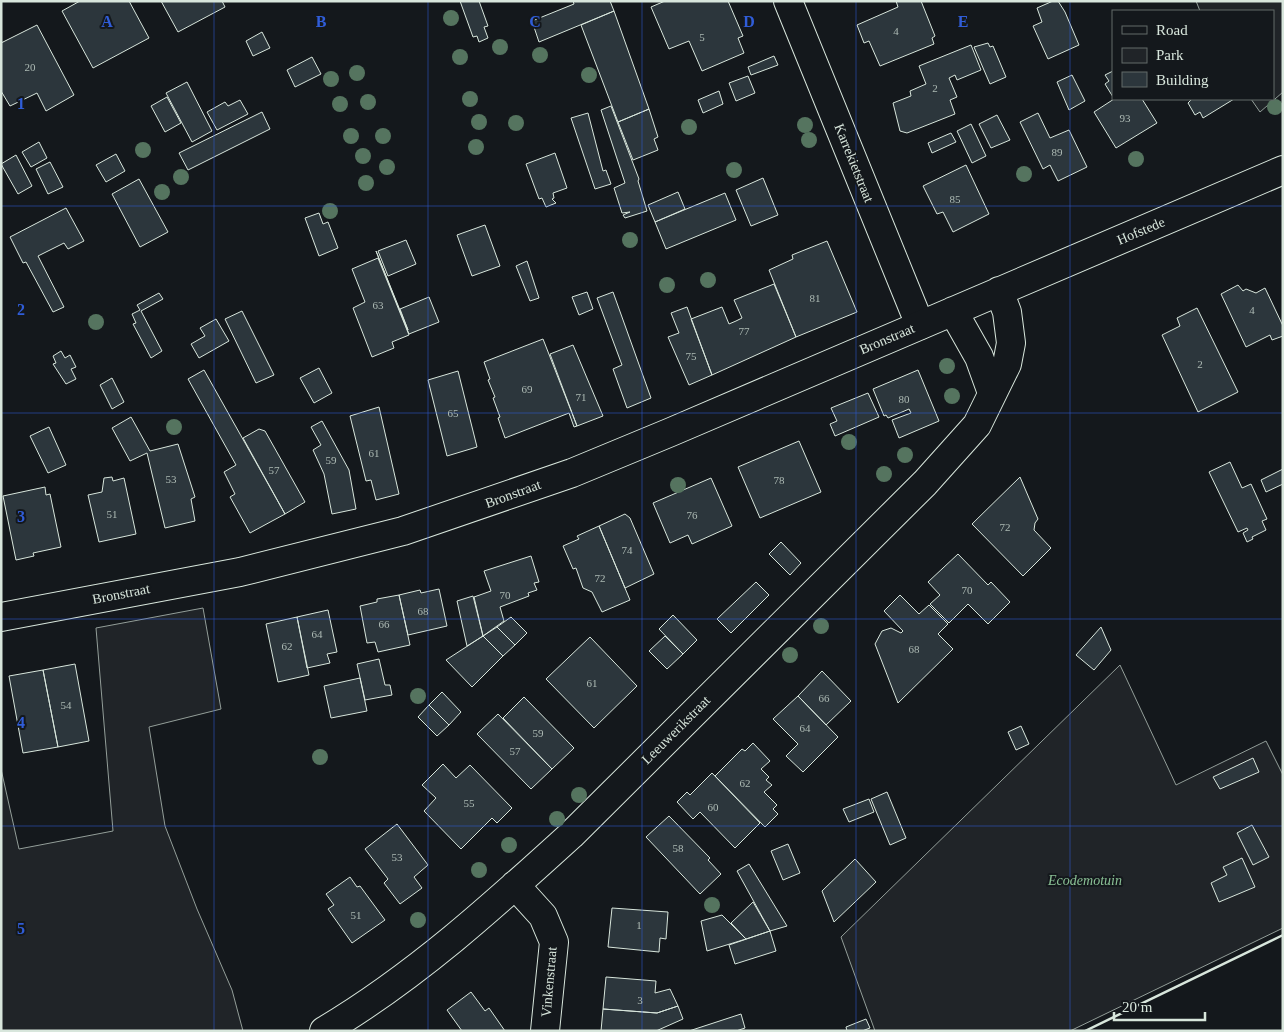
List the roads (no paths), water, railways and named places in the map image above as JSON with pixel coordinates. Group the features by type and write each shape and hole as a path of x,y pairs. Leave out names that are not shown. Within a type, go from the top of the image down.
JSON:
{"street":[{"name":"Karrekietstraat","path":"788,1 920,325"},
{"name":"Hofstede","path":"1000,290 1283,170"},
{"name":"Bronstraat","path":"1,616 240,572 403,531 572,473 1000,290"},
{"name":"Leeuwerikstraat","path":"324,1031 360,1010 464,932 515,886 570,835 925,483 977,425 1007,364 1011,343 1007,312 1000,290"},
{"path":"953,311 979,357 992,393"},
{"name":"Vinkenstraat","path":"515,886 543,916 554,942 545,1031"}],"park label":[{"name":"Ecodemotuin","path":"1085,880"}]}
